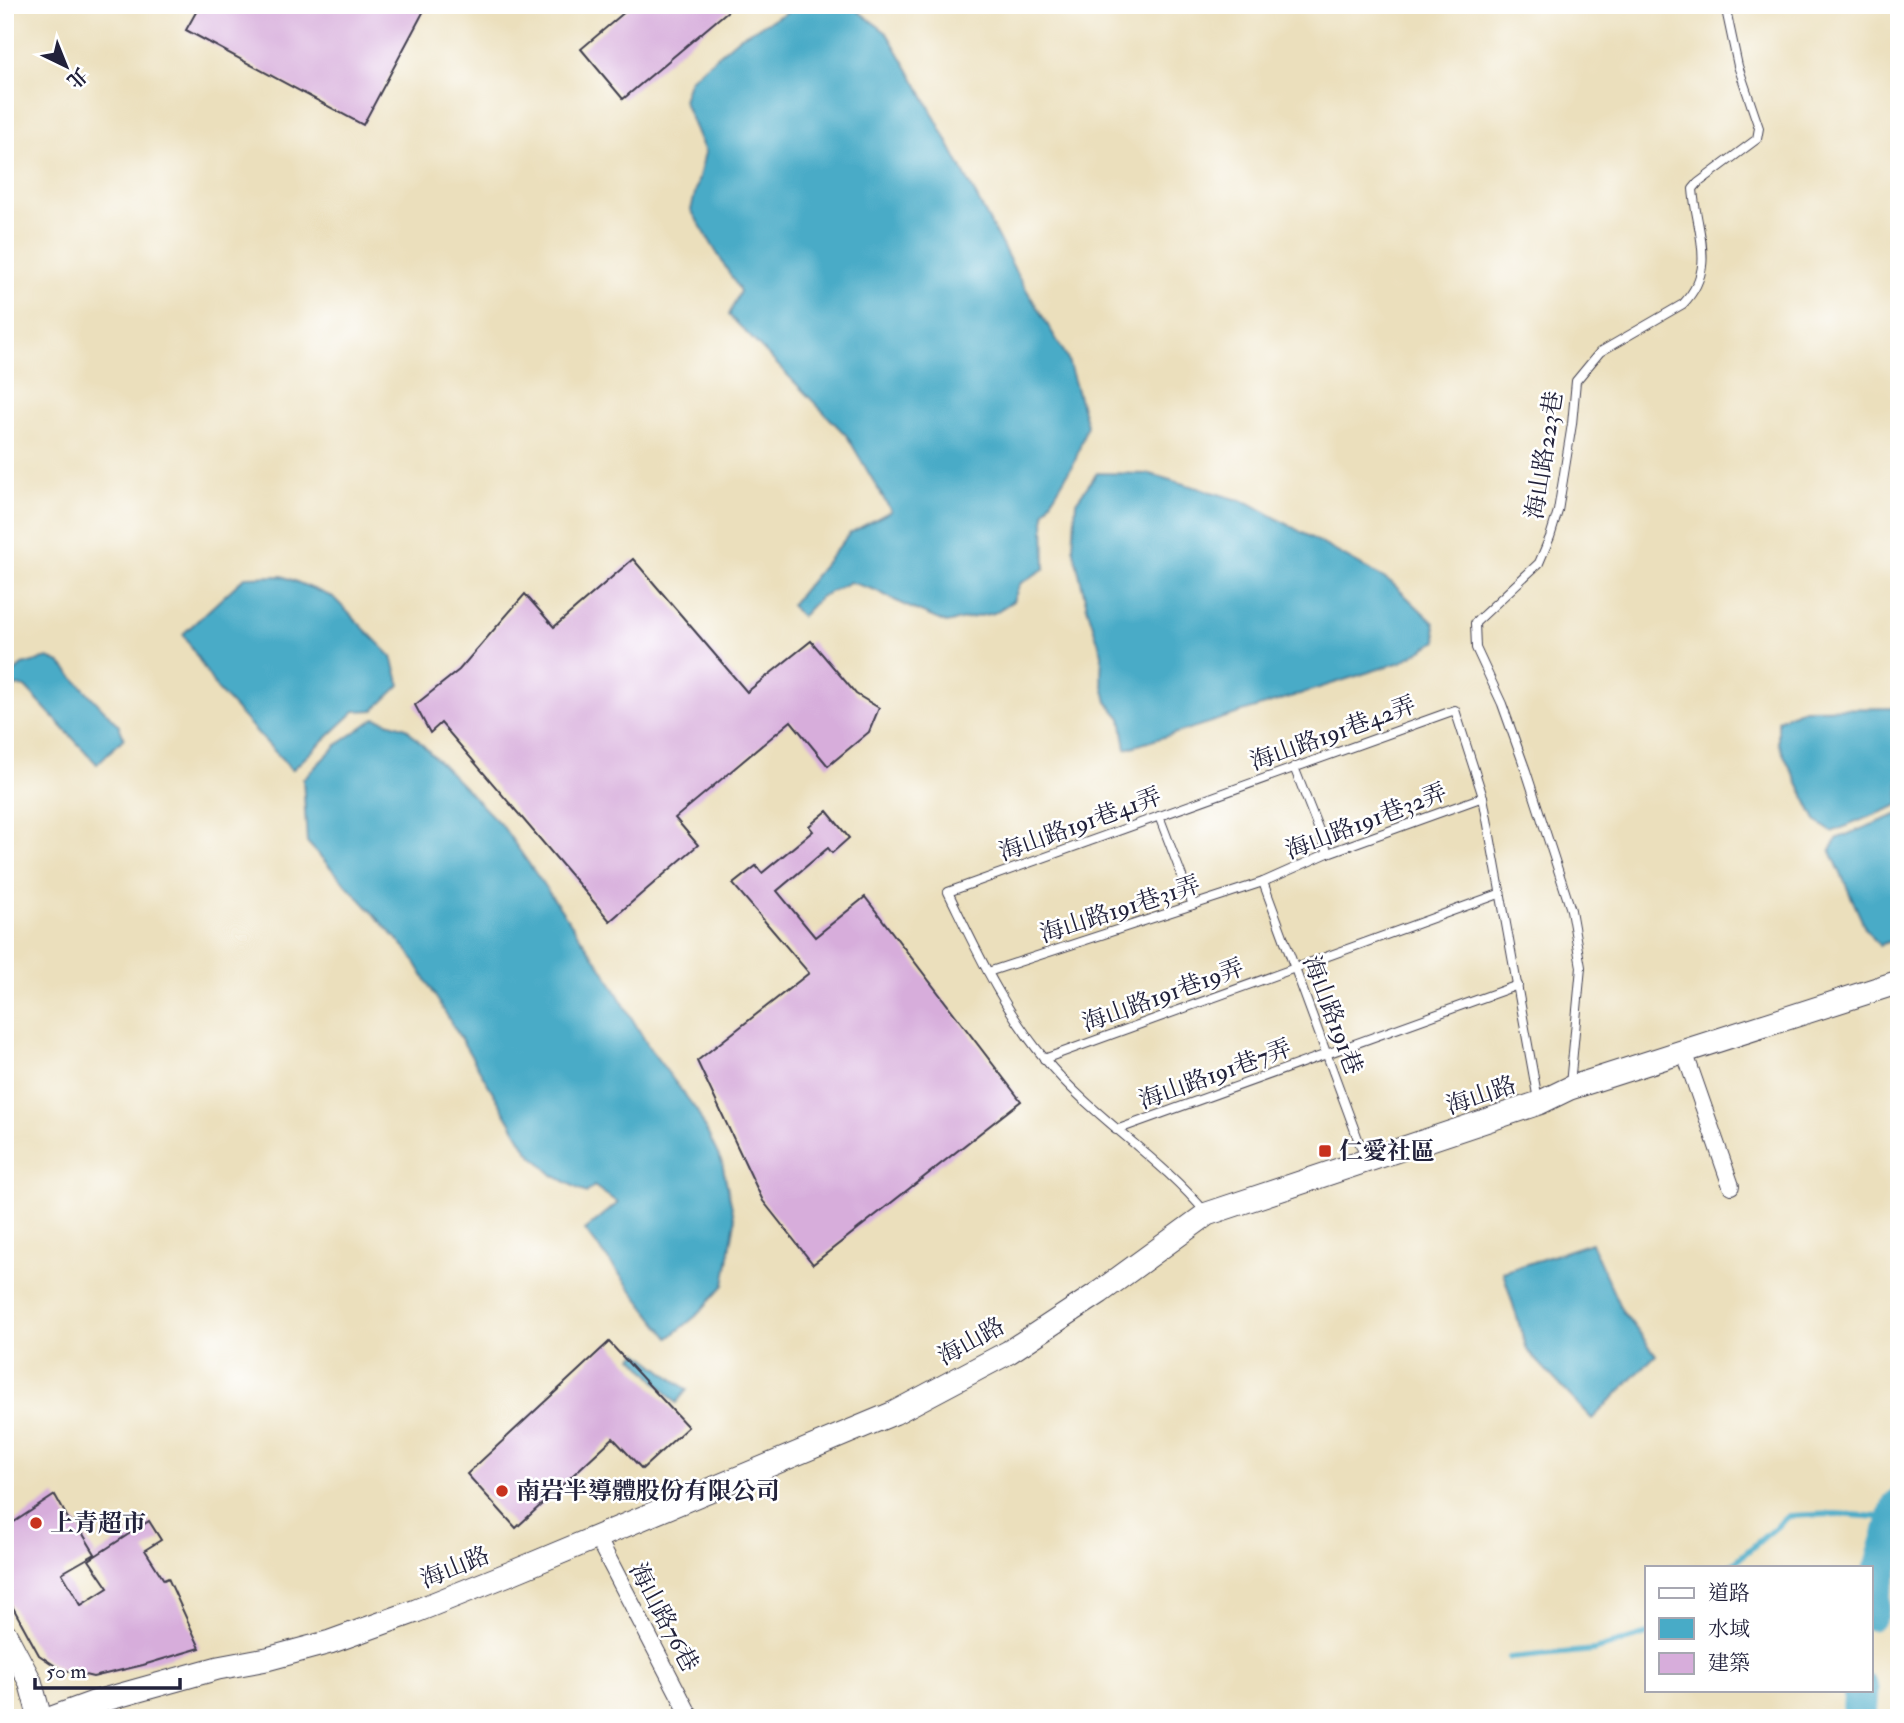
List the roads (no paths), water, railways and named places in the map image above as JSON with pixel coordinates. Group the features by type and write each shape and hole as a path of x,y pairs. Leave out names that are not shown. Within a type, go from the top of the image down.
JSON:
{"main road":[{"name":"海山路","path":"52,1718 96,1702 218,1668 267,1659 330,1642 416,1611 905,1407 1009,1352 1100,1292 1207,1214 1539,1103 1570,1088 1899,982"},
{"path":"5,1634 30,1681 40,1718"}],"street":[{"path":"1684,1051 1731,1186"},
{"name":"海山路76巷","path":"597,1537 691,1718"}],"lane":[{"name":"海山路223巷","path":"1570,1088 1581,967 1571,911 1502,704 1476,648 1475,623 1539,563 1550,537 1558,511 1576,381 1600,352 1683,304 1694,294 1700,281 1703,250 1693,189 1757,139 1759,128 1738,66 1725,5"},
{"name":"海山路191巷42弄","path":"1225,792 1455,710 1483,797"},
{"path":"1294,767 1328,853"},
{"name":"海山路191巷41弄","path":"988,972 948,892 1225,792"},
{"path":"1483,797 1539,1103"},
{"name":"海山路191巷32弄","path":"1263,882 1328,853 1483,797"},
{"path":"1159,816 1193,905"},
{"name":"海山路191巷31弄","path":"988,972 1263,882"},
{"name":"海山路191巷","path":"1263,882 1366,1161"},
{"name":"海山路191巷19弄","path":"1044,1059 1499,894"},
{"path":"988,972 1044,1059 1116,1130 1190,1194 1207,1214"},
{"name":"海山路191巷7弄","path":"1116,1130 1518,985"}],"water":[{"path":"801,5 850,5 887,33 922,93 1017,274 1067,357 1087,425 1075,461 1044,513 1045,568 1020,584 1013,601 994,613 946,623 875,590 850,582 820,597 801,617 791,605 850,533 891,511 847,436 729,315 740,291 691,210 705,152 683,100 690,79 741,36"},
{"path":"1097,473 1150,474 1249,503 1391,582 1434,623 1437,641 1401,662 1126,749 1121,718 1107,702 1101,677 1102,654 1087,607 1073,547 1076,502"},
{"path":"282,576 333,597 392,657 400,685 374,710 355,711 292,770 217,689 183,634 245,577"},
{"path":"48,658 60,663 119,726 124,738 97,764 25,687 17,686 5,696 5,680 22,665"},
{"path":"1899,708 1899,805 1832,832 1817,822 1778,743 1778,720 1803,709"},
{"path":"375,718 406,728 503,827 604,971 650,1049 697,1111 722,1163 735,1221 724,1285 696,1316 669,1338 585,1230 618,1203 594,1186 586,1193 553,1175 528,1151 409,952 307,842 303,779 337,745"},
{"path":"1899,814 1899,938 1879,945 1866,930 1830,849 1838,838"},
{"path":"1591,1243 1621,1309 1656,1355 1592,1419 1527,1350 1503,1272"},
{"path":"638,1352 687,1390 676,1403 633,1357"}],"waterway":[{"path":"1872,1606 1899,1506"},
{"path":"1730,1566 1789,1516 1836,1514 1894,1518"},
{"path":"1510,1658 1594,1650 1645,1635"},
{"path":"1859,1718 1861,1692"}],"place":[{"name":"仁愛社區","path":"1325,1151"},
{"name":"南岩半導體股份有限公司","path":"502,1491"},
{"name":"上青超市","path":"36,1523"}]}
